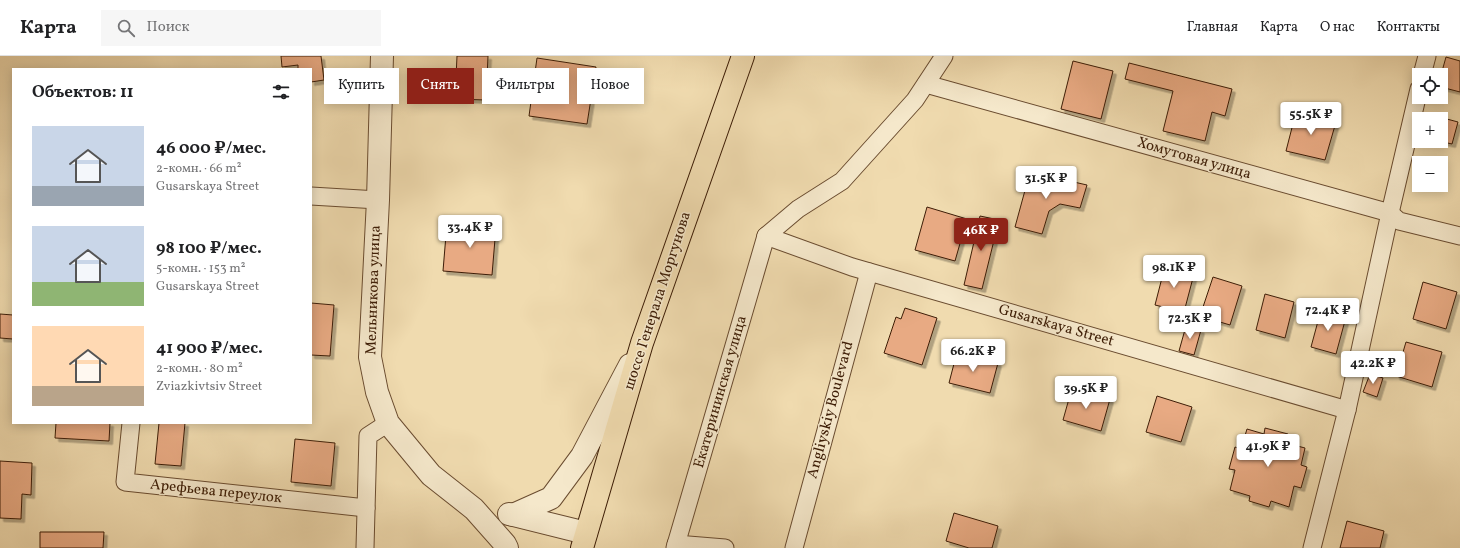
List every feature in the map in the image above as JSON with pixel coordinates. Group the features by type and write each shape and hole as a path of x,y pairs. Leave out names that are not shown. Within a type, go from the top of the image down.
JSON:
{"main road":[{"name":"шоссе Генерала Моргунова","path":"584,541 642,343 743,56"}],"street":[{"name":"Мельникова улица","path":"382,56 378,200 370,357 377,392 388,423 431,475 474,509 510,546"},
{"path":"766,236 798,209 842,181 915,100 944,56"},
{"path":"1424,68 1427,56"},
{"name":"Хомутовая улица","path":"926,84 1390,213 1399,221 1460,236"},
{"path":"1312,548 1347,410 1415,104"},
{"path":"312,196 378,200"},
{"name":"Gusarskaya Street","path":"766,236 852,267 1347,410"},
{"name":"Екатерининская улица","path":"675,546 766,236"},
{"name":"Angliyskiy Boulevard","path":"794,548 869,272"},
{"path":"513,515 551,498 582,456 642,343"},
{"path":"365,548 368,436 388,423"},
{"name":"Арефьева переулок","path":"131,424 125,482 366,508"},
{"path":"474,509 513,515 584,541"},
{"path":"675,546 725,548"}],"building":[{"path":"281,56 321,56 324,80 312,82 312,68 298,68 298,65 282,67"},
{"path":"457,56 488,56 487,68 482,68 482,100 474,100 474,68 456,68"},
{"path":"1446,57 1460,61 1460,92 1448,89 1448,68 1443,68"},
{"path":"537,58 596,67 577,68 577,104 590,104 587,124 529,116 531,104 569,104 569,68 536,68"},
{"path":"1073,61 1113,71 1101,119 1061,109"},
{"path":"1129,63 1232,89 1225,116 1212,112 1205,141 1163,131 1173,91 1125,79"},
{"path":"1296,112 1336,122 1325,160 1286,151"},
{"path":"1448,119 1458,122 1452,144 1448,143"},
{"path":"1030,172 1087,185 1080,208 1060,204 1049,211 1042,234 1015,227"},
{"path":"927,207 967,219 955,261 915,250"},
{"path":"980,216 999,220 982,289 964,285"},
{"path":"447,223 496,227 492,275 443,271"},
{"path":"1165,266 1194,274 1184,312 1155,305"},
{"path":"1213,277 1242,286 1230,325 1200,316"},
{"path":"1423,282 1457,292 1446,329 1413,319"},
{"path":"1265,294 1294,302 1285,338 1256,330"},
{"path":"312,303 334,305 330,356 312,355"},
{"path":"905,308 937,318 922,365 884,353 896,317 901,319"},
{"path":"1321,310 1346,317 1336,354 1311,347"},
{"path":"0,314 12,315 12,339 0,338"},
{"path":"1186,326 1201,330 1194,355 1179,351"},
{"path":"1406,342 1442,352 1432,387 1396,376"},
{"path":"957,352 998,363 990,393 949,383"},
{"path":"1370,374 1383,378 1377,397 1363,392"},
{"path":"1072,388 1110,399 1101,431 1063,420"},
{"path":"1157,396 1192,407 1181,442 1146,432"},
{"path":"56,424 110,424 109,441 55,438"},
{"path":"159,424 185,424 181,466 155,464"},
{"path":"1265,428 1288,434 1286,443 1305,448 1301,465 1307,467 1301,488 1294,486 1289,507 1271,501 1269,507 1249,501 1250,496 1230,490 1235,470 1229,469 1235,447 1241,449 1247,429 1264,434"},
{"path":"295,439 335,443 331,486 291,482"},
{"path":"0,461 32,463 31,495 22,494 21,519 0,518"},
{"path":"954,513 998,526 992,548 969,548 946,541"},
{"path":"1347,521 1384,531 1380,548 1340,548"},
{"path":"40,532 104,532 103,548 40,548"}]}
